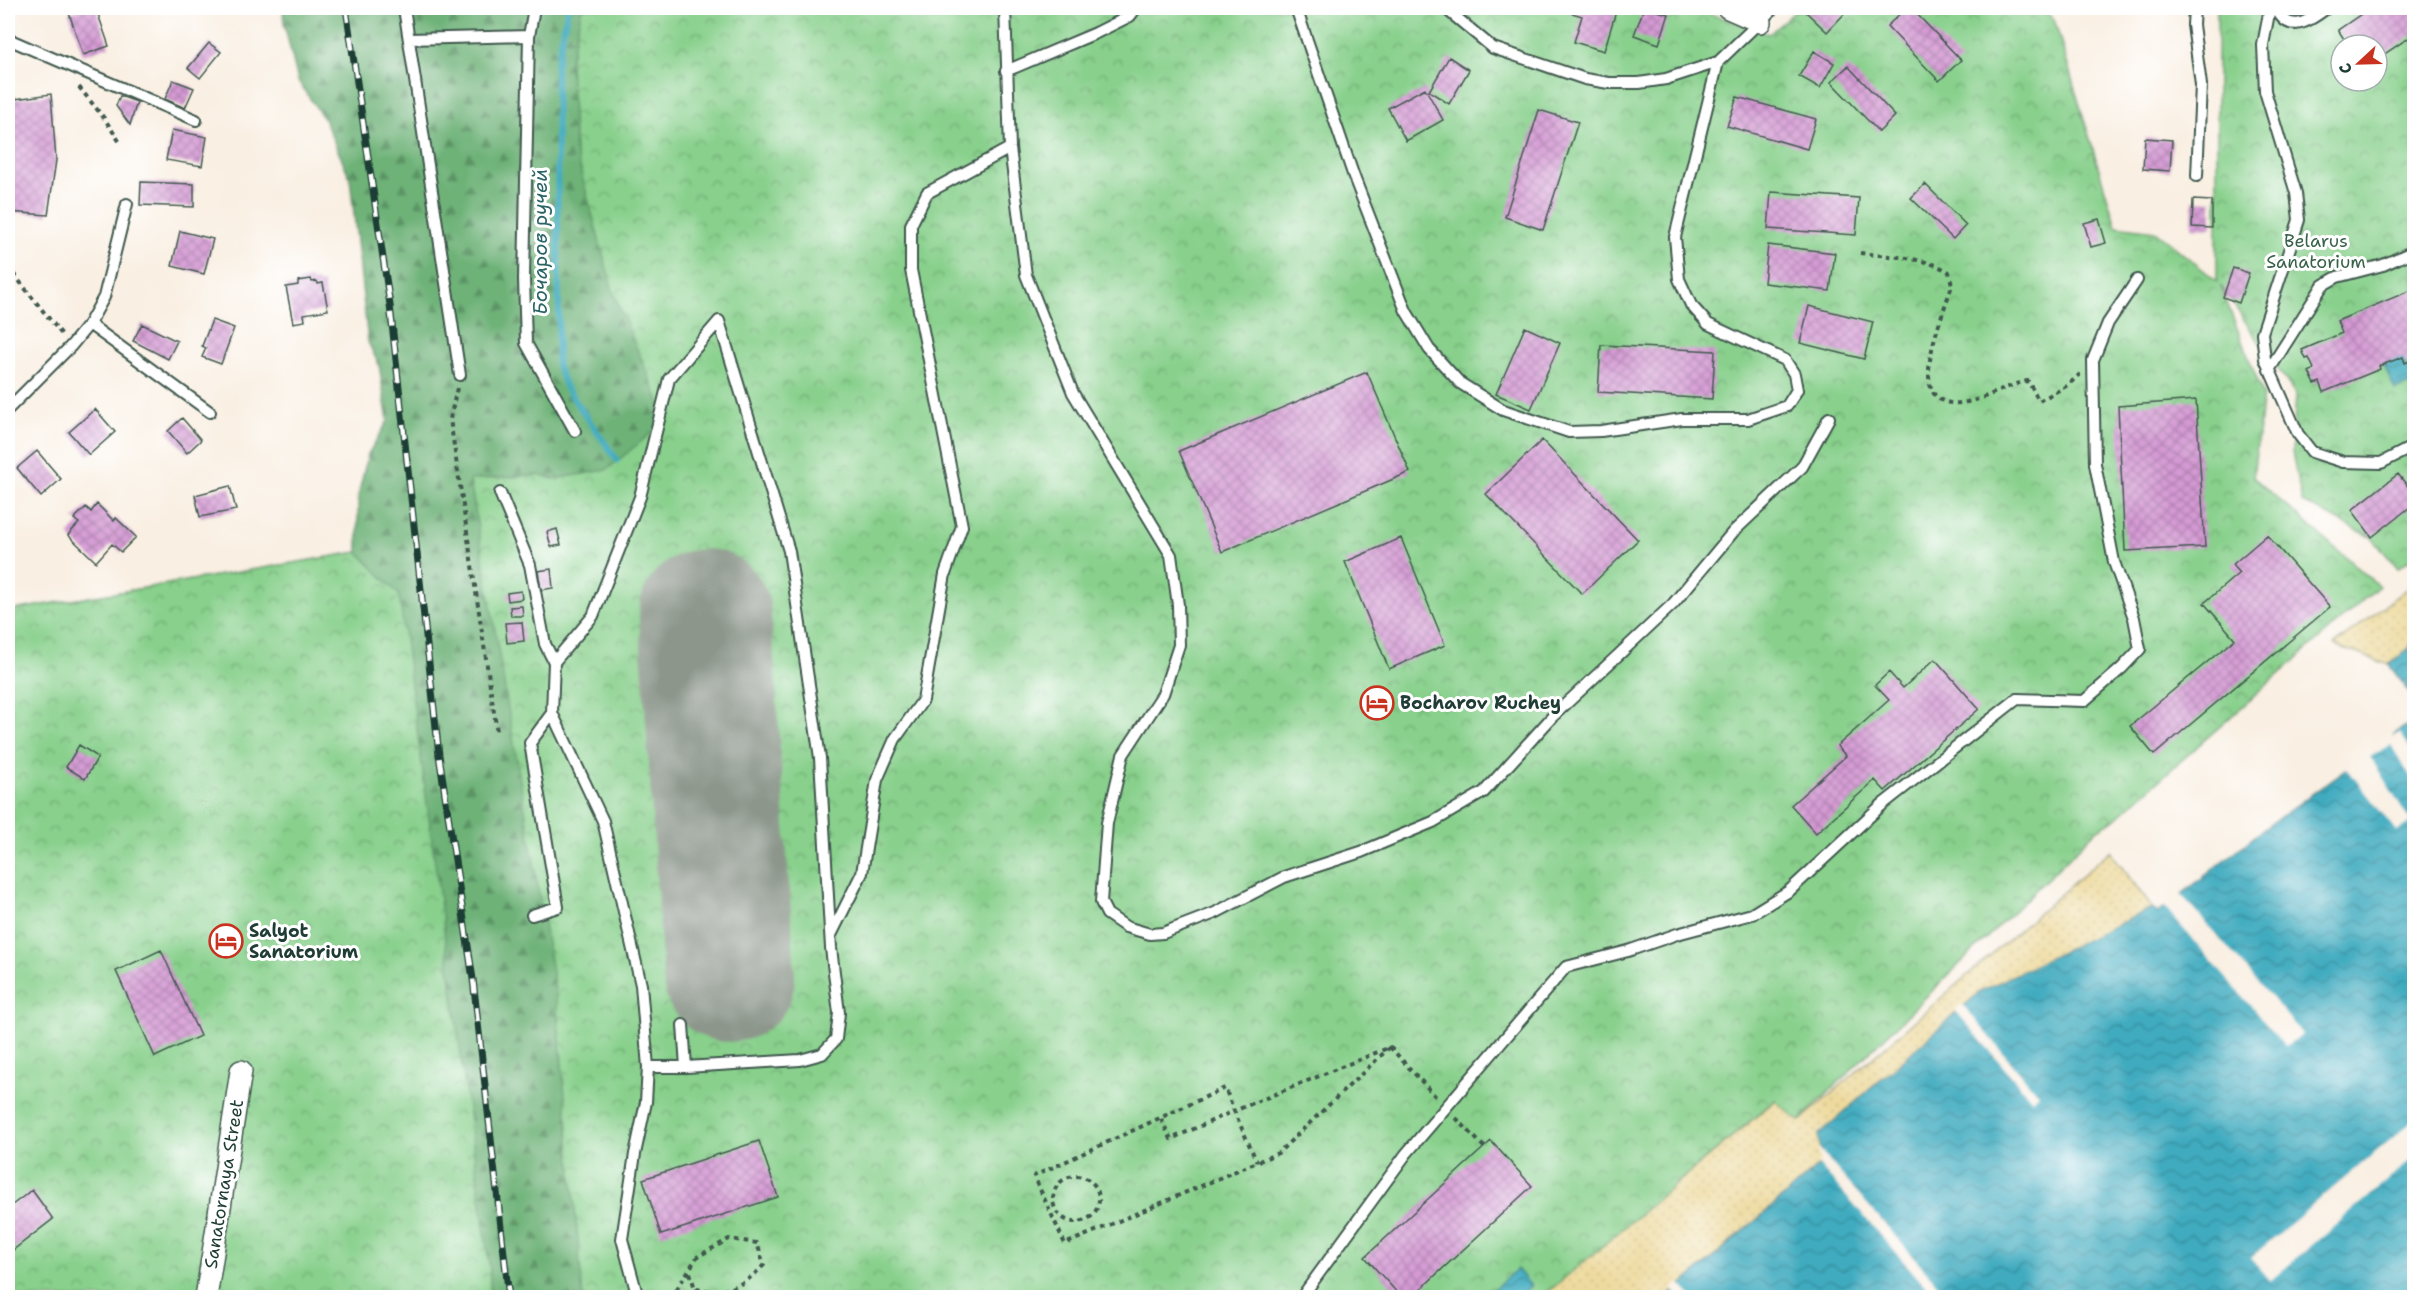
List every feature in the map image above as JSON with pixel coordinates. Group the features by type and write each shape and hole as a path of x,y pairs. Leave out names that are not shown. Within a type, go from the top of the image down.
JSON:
{"street":[{"path":"1728,8 1767,15"},
{"name":"Sanatornaya Street","path":"206,1298 242,1071"}],"lane":[{"path":"404,8 460,375"},
{"path":"534,8 529,36 524,279 526,343 575,431"},
{"path":"1005,8 1010,148 1026,275 1073,393 1170,555 1178,605 1179,645 1164,694 1123,755 1107,823 1101,902 1107,914 1126,927 1150,934 1163,933 1215,913 1284,877 1361,852 1433,822 1484,792 1553,716 1673,604 1733,532 1802,466 1829,418"},
{"path":"1006,71 1113,25 1130,16 1136,8"},
{"path":"1296,8 1354,177 1406,311 1429,349 1460,383 1503,410 1569,432 1601,432 1682,420 1748,419 1787,406 1797,390 1794,374 1785,360 1708,324 1690,305 1679,279 1675,237 1718,62"},
{"path":"1445,8 1493,48 1585,79 1608,83 1639,83 1666,79 1718,62 1767,15"},
{"path":"2194,8 2193,25 2201,85 2197,176"},
{"path":"2270,8 2263,45 2265,92 2296,194 2299,219 2262,333 2265,359 2298,434 2312,452 2343,462 2381,463 2415,446"},
{"path":"2276,8 2279,15 2290,23 2305,24 2327,8"},
{"path":"409,39 529,36"},
{"path":"8,39 196,120"},
{"path":"831,936 862,873 877,780 895,740 923,700 945,573 962,526 911,270 911,225 927,193 1010,148"},
{"path":"8,409 71,346 89,324 104,297 127,204"},
{"path":"2269,370 2323,285 2352,271 2383,265 2415,251"},
{"path":"1301,1298 1406,1154 1566,967 1752,914 1789,891 1883,804 2017,699 2084,701 2140,649 2134,618 2114,562 2095,464 2093,360 2108,323 2138,280"},
{"path":"554,662 592,616 640,498 669,379 719,321 789,551 820,758 831,936 839,1013 836,1039 822,1054 800,1060 648,1067"},
{"path":"89,324 210,412"},
{"path":"500,494 530,565 545,644 554,662 552,713 603,821 641,985 648,1067 646,1102 635,1154 622,1239 638,1298"},
{"path":"532,915 558,907 530,743 552,713"},
{"path":"683,1025 686,1067"}],"path":[{"path":"77,85 104,118 121,144"},
{"path":"1860,253 1922,261 1938,265 1949,272 1952,285 1929,363 1929,383 1935,398 1947,405 1970,402 2014,383 2028,381 2039,401 2068,386 2093,360"},
{"path":"8,267 71,346"},
{"path":"460,375 450,419 497,732"},
{"path":"1161,1119 1171,1139 1234,1111 1390,1047 1278,1153 1257,1162 1065,1244 1052,1209 1034,1176 1225,1088 1234,1111 1257,1162"},
{"path":"1067,1177 1085,1177 1098,1190 1098,1209 1085,1222 1066,1221 1052,1209 1054,1190 1067,1177"},
{"path":"674,1298 675,1292 697,1257 729,1239 757,1243 764,1265 746,1282 716,1291 695,1289"},
{"path":"689,1269 699,1298"}],"green space":[{"path":"283,8 932,8 644,1297 490,1297 490,1272 8,611 358,552 358,496 368,454 388,421 379,365 368,342 350,178 324,119 298,81 284,24"},
{"name":"Bocharov Ruchey","path":"582,8 1693,8 1769,34 1799,8 2040,8 2054,19 2116,226 2155,231 2217,281 2217,8 2414,8 2414,556 2398,568 2371,537 2302,502 2292,452 2296,395 2220,285 2263,394 2253,477 2379,586 2114,820 2098,829 1799,1121 1775,1100 1542,1297 583,1297 556,996 470,480 538,475 554,479 606,470 667,420 613,292 575,150 570,61"},
{"name":"Salyot Sanatorium","path":"358,552 399,595 490,1271 490,1297 8,1298 8,611"}],"sand":[{"path":"2414,583 2414,644 2389,665 2334,645"},
{"path":"2110,851 2152,908 1981,992 1823,1162 1667,1297 1539,1298 1776,1100 1800,1121"}],"water":[{"path":"2393,334 2410,374 2414,372 2414,382 2395,390 2374,342"},
{"path":"2414,644 2414,698 2389,665"},
{"path":"2414,720 2414,1297 1667,1298 1823,1162 1818,1135 1981,991 2152,908 2158,913 2265,828"},
{"path":"1517,1269 1531,1286 1517,1297 1484,1297"}],"pier":[{"path":"2391,733 2393,736 2400,733 2414,756 2414,783 2391,745 2370,757 2411,822 2396,831 2345,766"},
{"path":"2179,892 2302,1033 2286,1047 2163,905"},
{"path":"1962,1004 2038,1094 2032,1100 1955,1010"},
{"path":"2414,1120 2414,1158 2270,1281 2250,1258"},
{"path":"1817,1147 1949,1297 1935,1297 1817,1163 1820,1161"},
{"path":"1679,1283 1692,1297 1679,1297 1672,1289"}],"building":[{"path":"86,8 96,8 109,46 83,55 69,13"},
{"path":"1556,8 1617,8 1604,51 1574,42 1582,16"},
{"path":"1644,8 1669,14 1659,44 1634,35"},
{"path":"1809,8 1850,8 1827,32 1805,11"},
{"path":"1906,8 1911,8 1961,60 1939,81 1887,26"},
{"path":"2370,8 2414,8 2414,34 2389,51 2389,33 2340,33 2338,30"},
{"path":"209,43 221,52 200,78 188,68"},
{"path":"1814,51 1834,63 1820,88 1799,76"},
{"path":"1449,57 1469,70 1449,104 1429,91"},
{"path":"1848,66 1895,116 1879,132 1831,82"},
{"path":"173,80 194,88 185,108 165,99"},
{"path":"1425,88 1443,120 1406,141 1388,108"},
{"path":"51,94 56,160 48,215 8,212 8,100"},
{"path":"120,96 137,102 130,125 116,106"},
{"path":"1737,97 1816,119 1807,149 1727,126"},
{"path":"1539,110 1578,122 1543,230 1505,217"},
{"path":"172,130 207,137 202,166 166,160"},
{"path":"2145,138 2172,140 2170,171 2143,169"},
{"path":"141,182 194,184 194,207 140,205"},
{"path":"1925,184 1966,225 1953,239 1911,198"},
{"path":"1771,192 1859,198 1856,235 1768,229"},
{"path":"2193,200 2212,201 2212,228 2192,227"},
{"path":"2099,219 2106,243 2091,247 2084,223"},
{"path":"180,231 213,239 204,274 172,266"},
{"path":"1768,245 1835,253 1830,291 1764,283"},
{"path":"2233,268 2249,273 2239,303 2223,297"},
{"path":"311,279 312,282 317,281 318,284 323,283 328,310 304,314 305,321 293,323 286,287 298,285 298,281"},
{"path":"2414,289 2414,359 2405,363 2403,357 2324,392 2320,382 2315,384 2309,372 2314,369 2302,350 2342,333 2337,321"},
{"path":"1809,306 1873,322 1864,359 1800,343"},
{"path":"212,320 234,328 221,364 202,357 206,348 202,346"},
{"path":"142,324 177,341 168,359 133,341"},
{"path":"1525,327 1560,343 1531,409 1496,394"},
{"path":"1601,345 1715,351 1712,399 1598,392"},
{"path":"1367,372 1410,472 1222,552 1179,451"},
{"path":"2196,400 2205,547 2125,551 2118,406"},
{"path":"95,409 115,432 89,455 69,432"},
{"path":"182,418 201,440 187,453 168,431"},
{"path":"1542,440 1638,540 1582,594 1486,494"},
{"path":"37,451 61,479 41,497 17,468"},
{"path":"2398,474 2414,494 2414,504 2372,537 2352,510"},
{"path":"230,486 236,510 200,517 195,495"},
{"path":"97,504 114,521 116,518 136,537 121,552 112,544 96,562 68,535 79,523 74,519 86,507 91,512"},
{"path":"557,529 561,545 551,547 547,532"},
{"path":"2267,535 2330,607 2154,755 2130,726 2235,639 2204,603 2239,573 2232,565"},
{"path":"1401,538 1445,645 1389,669 1345,562"},
{"path":"551,569 553,588 541,590 538,571"},
{"path":"521,591 522,599 508,601 507,593"},
{"path":"522,606 523,616 511,616 510,607"},
{"path":"522,622 524,641 507,643 505,623"},
{"path":"1935,659 1979,709 1885,791 1875,780 1816,833 1791,805 1846,756 1837,746 1889,700 1875,685 1889,672 1903,688"},
{"path":"79,745 98,757 85,779 66,767"},
{"path":"161,950 200,1036 155,1057 116,971"},
{"path":"759,1141 778,1197 661,1235 643,1179"},
{"path":"1491,1141 1532,1186 1411,1298 1402,1298 1365,1257"},
{"path":"32,1190 53,1219 8,1254 8,1208"}],"waterway":[{"name":"Бочаров ручей","path":"568,8 556,66 559,313 557,365 566,388 617,460"}],"runway":[{"path":"705,615 729,976"}],"railway":[{"path":"346,8 390,305 439,755 473,979 509,1298"}],"place":[{"name":"Bocharov Ruchey","path":"1377,703"},
{"name":"Salyot Sanatorium","path":"226,941"}],"park label":[{"name":"Belarus Sanatorium","path":"2316,251"}]}
